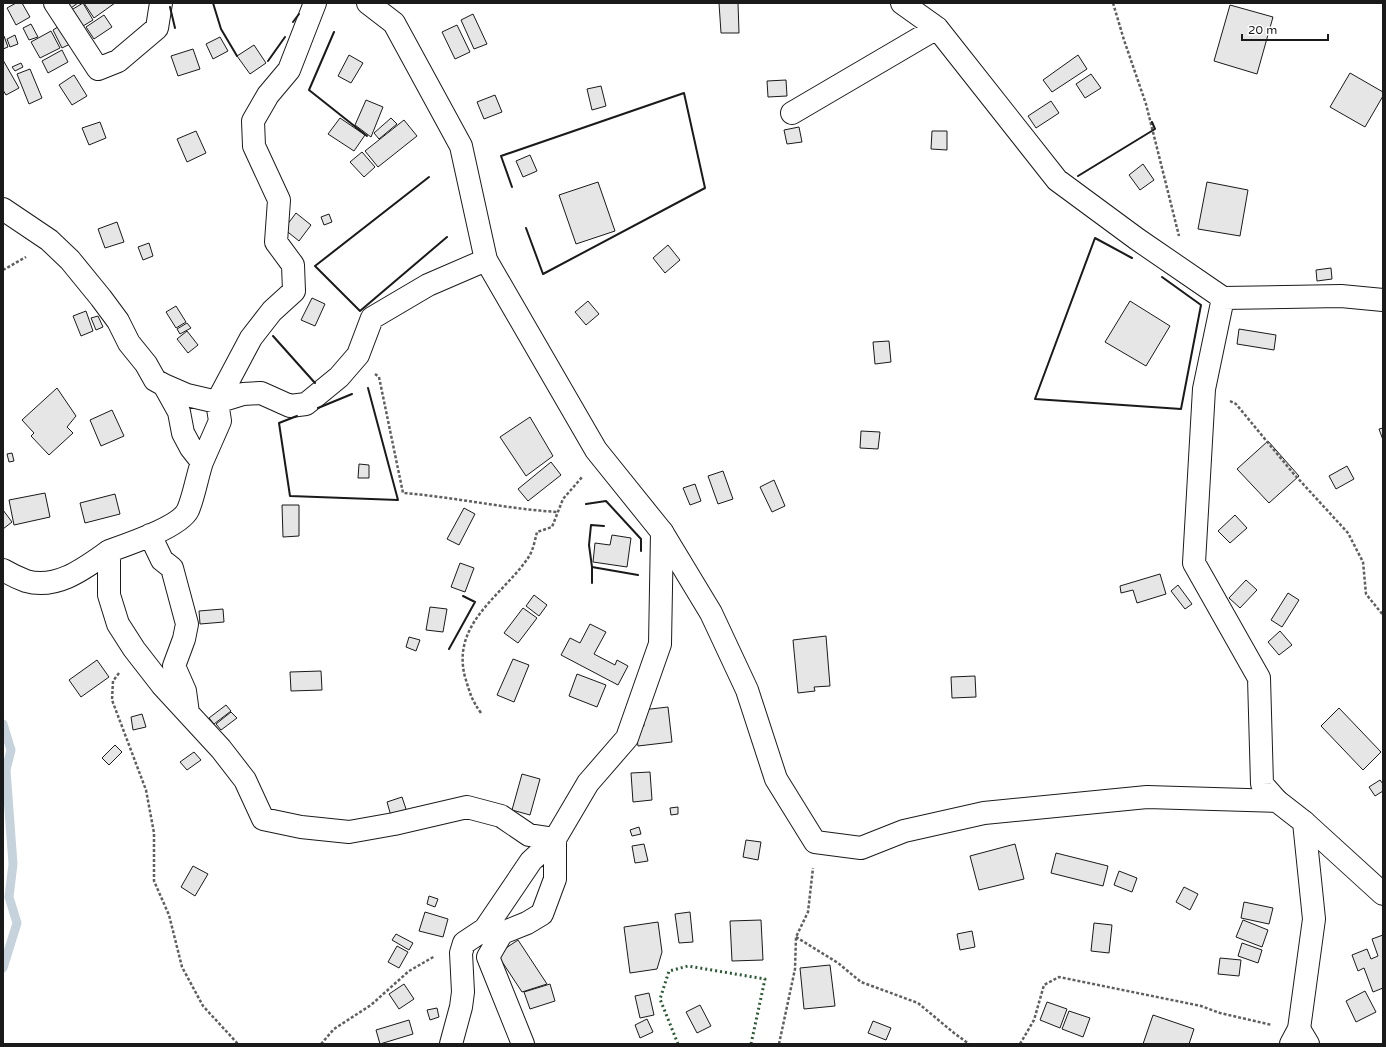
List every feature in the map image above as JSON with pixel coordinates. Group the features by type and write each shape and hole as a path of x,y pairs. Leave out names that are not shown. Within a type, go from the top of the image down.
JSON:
{"street":[{"path":"55,3 98,69 118,60 157,28 161,3"},
{"path":"3,570 27,581 52,582 80,571 109,551 150,535 179,520 188,511 202,462 220,421 217,402 228,384 251,338 272,311 294,291 293,265 276,242 279,200 254,146 253,121 268,95 289,70 315,3"},
{"path":"368,3 394,23 461,146 486,260 596,450 662,532 711,613 747,690 776,779 815,842 861,848 904,831 984,813 1146,797 1278,801"},
{"path":"902,3 937,28 1057,180 1223,298 1341,296 1383,300"},
{"path":"792,113 937,28"},
{"path":"3,209 49,240 70,260 118,321 129,343 146,364 155,380 188,396 217,402 243,394 261,393 290,406 306,404 339,377 358,355 372,318 428,285 486,260"},
{"path":"1223,298 1204,389 1194,564 1259,678 1262,784 1278,801 1304,822 1383,894"},
{"path":"164,385 179,412 183,433 191,448 202,462"},
{"path":"452,1044 463,992 461,953 464,944 485,929 530,861 555,839 588,783 628,738 660,644 662,532"},
{"path":"150,535 162,560 172,568 186,618 187,624 184,639 174,666 185,691 188,714"},
{"path":"109,551 109,595 118,624 134,649 188,714 221,749 245,780 263,819 301,827 349,832 394,824 467,807 501,816 529,835 555,839"},
{"path":"1299,1039 1314,919 1304,822"},
{"path":"523,1044 488,957 502,933 527,923 542,914 555,879 555,839"}],"path":[{"path":"1113,3 1146,104 1181,243"},
{"path":"358,355 379,377 403,493 436,496 519,510 558,512"},
{"path":"1204,389 1236,404 1293,473 1348,533 1363,562 1366,594 1383,615"},
{"path":"481,713 472,700 463,668 463,646 476,617 510,580 529,556 537,532 552,527 563,499 584,474 596,450"},
{"path":"134,649 127,663 113,681 112,700 146,790 154,833 154,881 169,915 182,967 203,1006 238,1044"},
{"path":"779,1044 795,969 796,938 808,912 813,881 815,842"},
{"path":"796,938 838,963 861,982 918,1003 954,1034 969,1044"},
{"path":"321,1044 334,1029 371,1005 409,971 430,958 464,944"},
{"path":"1020,1044 1034,1020 1044,985 1059,977 1201,1006 1299,1039"}],"building":[{"path":"16,3 22,3 30,17 16,25 7,8"},
{"path":"59,3 78,3 65,12"},
{"path":"83,3 93,20 78,29 68,12"},
{"path":"84,3 115,3 94,18"},
{"path":"719,3 738,3 739,33 721,33"},
{"path":"1230,5 1273,17 1257,74 1214,61"},
{"path":"473,14 487,44 474,49 461,20"},
{"path":"104,15 112,27 94,39 86,27"},
{"path":"31,24 38,37 29,40 23,28"},
{"path":"61,25 70,44 62,48 53,30"},
{"path":"457,25 470,52 455,59 442,32"},
{"path":"51,31 60,48 40,58 31,42"},
{"path":"15,35 18,44 10,47 7,39"},
{"path":"4,36 8,47 3,49 3,37"},
{"path":"220,37 228,51 213,59 206,44"},
{"path":"254,45 266,63 250,74 237,56"},
{"path":"193,49 200,69 178,76 171,56"},
{"path":"62,50 68,62 48,73 42,61"},
{"path":"349,55 363,63 351,83 338,76"},
{"path":"1078,55 1087,69 1052,92 1043,80"},
{"path":"3,60 19,88 6,95 3,90"},
{"path":"21,63 23,67 15,71 12,67"},
{"path":"30,69 42,98 29,104 17,74"},
{"path":"1350,73 1383,92 1383,96 1365,127 1330,107"},
{"path":"1091,74 1101,88 1085,98 1076,84"},
{"path":"74,75 87,96 72,105 59,85"},
{"path":"786,80 787,96 768,97 767,81"},
{"path":"601,86 606,106 592,110 587,89"},
{"path":"495,95 502,112 484,119 477,102"},
{"path":"366,100 383,107 371,137 355,125"},
{"path":"1051,101 1059,113 1036,128 1028,116"},
{"path":"340,118 365,135 354,151 328,134"},
{"path":"391,118 397,124 379,139 374,133"},
{"path":"404,120 417,136 378,167 365,151"},
{"path":"100,122 106,138 89,145 82,128"},
{"path":"799,127 802,142 787,144 784,130"},
{"path":"196,131 206,153 187,162 177,139"},
{"path":"932,131 947,131 947,150 931,149"},
{"path":"362,152 375,167 364,177 350,162"},
{"path":"530,155 537,171 523,177 516,161"},
{"path":"1143,164 1154,180 1140,190 1129,175"},
{"path":"598,182 615,231 576,244 559,195"},
{"path":"1207,182 1248,190 1240,236 1198,229"},
{"path":"296,213 311,225 299,241 284,229"},
{"path":"329,214 332,222 324,225 321,217"},
{"path":"117,222 124,242 105,248 98,229"},
{"path":"149,243 153,256 143,260 138,247"},
{"path":"668,245 680,260 665,273 653,258"},
{"path":"1331,268 1332,279 1317,281 1316,270"},
{"path":"312,298 325,304 315,326 301,320"},
{"path":"588,301 599,314 586,325 575,312"},
{"path":"1130,301 1170,326 1146,366 1105,342"},
{"path":"176,306 186,322 176,328 166,312"},
{"path":"86,311 93,331 81,336 73,316"},
{"path":"98,316 103,327 96,330 91,318"},
{"path":"187,323 191,328 180,334 177,329"},
{"path":"1239,329 1276,335 1274,350 1237,344"},
{"path":"187,331 198,345 188,353 177,339"},
{"path":"889,341 891,362 875,364 873,342"},
{"path":"57,388 76,416 67,427 73,433 49,455 31,436 34,433 22,420"},
{"path":"112,410 124,436 101,446 90,420"},
{"path":"530,417 553,456 526,476 500,437"},
{"path":"1383,428 1383,440 1379,429"},
{"path":"861,431 880,432 878,449 860,448"},
{"path":"1268,441 1299,476 1269,503 1237,469"},
{"path":"12,453 14,461 9,462 7,454"},
{"path":"551,462 561,475 528,501 518,489"},
{"path":"359,464 369,465 369,478 358,478"},
{"path":"1347,466 1354,479 1336,489 1329,476"},
{"path":"723,471 733,499 718,504 708,476"},
{"path":"774,480 785,506 772,512 760,487"},
{"path":"695,484 701,501 690,505 683,488"},
{"path":"45,493 50,517 14,525 9,500"},
{"path":"115,494 120,514 85,523 80,503"},
{"path":"282,505 299,505 299,536 283,537"},
{"path":"464,508 475,514 459,545 447,539"},
{"path":"3,510 12,522 3,529"},
{"path":"1235,515 1247,528 1230,543 1218,531"},
{"path":"612,535 631,538 627,567 593,562 595,543 610,545"},
{"path":"460,563 474,568 465,592 451,587"},
{"path":"1160,574 1166,594 1137,603 1133,590 1121,593 1120,586"},
{"path":"1246,580 1257,590 1240,608 1229,598"},
{"path":"1178,585 1192,604 1185,609 1171,591"},
{"path":"1288,593 1299,600 1282,627 1271,620"},
{"path":"534,595 547,605 539,616 526,606"},
{"path":"430,607 447,609 443,632 426,630"},
{"path":"523,608 537,618 518,643 504,633"},
{"path":"223,609 224,622 200,624 199,611"},
{"path":"590,624 606,632 594,654 615,665 617,660 628,666 618,685 561,655 570,638 580,643"},
{"path":"1280,631 1292,645 1279,655 1268,642"},
{"path":"826,636 830,686 814,687 815,691 798,693 793,640"},
{"path":"409,637 420,640 416,651 406,647"},
{"path":"513,659 529,665 514,702 497,695"},
{"path":"97,660 109,677 81,697 69,680"},
{"path":"321,671 322,690 291,691 290,672"},
{"path":"577,674 606,685 597,707 569,696"},
{"path":"975,676 976,697 952,698 951,677"},
{"path":"226,705 231,711 214,724 209,718"},
{"path":"668,707 672,742 638,746 635,727 644,726 642,710"},
{"path":"1339,708 1381,752 1363,770 1321,726"},
{"path":"231,712 237,718 221,730 216,724"},
{"path":"142,714 146,727 133,730 131,717"},
{"path":"115,745 122,752 109,765 102,758"},
{"path":"194,752 201,760 187,770 180,762"},
{"path":"650,772 652,800 633,802 631,773"},
{"path":"522,774 540,779 530,815 512,810"},
{"path":"1380,780 1383,784 1383,791 1375,796 1369,787"},
{"path":"402,797 407,812 391,816 387,802"},
{"path":"678,807 678,814 671,815 670,808"},
{"path":"639,827 641,834 632,836 630,830"},
{"path":"746,840 761,842 758,860 743,857"},
{"path":"644,844 648,861 635,863 632,846"},
{"path":"1015,844 1024,879 979,890 970,856"},
{"path":"1056,853 1108,866 1103,886 1051,873"},
{"path":"193,866 208,874 195,896 181,887"},
{"path":"1119,871 1137,878 1132,892 1114,885"},
{"path":"1184,887 1198,894 1190,910 1176,902"},
{"path":"429,896 438,899 435,907 427,904"},
{"path":"1244,902 1273,908 1269,924 1241,918"},
{"path":"425,912 448,919 443,937 419,931"},
{"path":"690,912 693,942 679,943 675,914"},
{"path":"761,920 763,960 732,961 730,921"},
{"path":"1243,920 1268,930 1262,947 1236,937"},
{"path":"658,922 662,952 657,969 630,973 624,927"},
{"path":"1094,923 1112,925 1109,953 1091,951"},
{"path":"972,931 975,947 960,950 957,934"},
{"path":"396,934 413,943 409,950 392,940"},
{"path":"1383,935 1383,988 1373,992 1364,968 1358,971 1352,955 1367,949 1371,959 1378,956 1372,939"},
{"path":"518,940 547,984 522,992 497,954"},
{"path":"1242,943 1262,950 1258,963 1238,956"},
{"path":"397,946 408,952 399,968 388,962"},
{"path":"1220,958 1241,960 1239,976 1218,974"},
{"path":"830,965 835,1006 804,1009 800,968"},
{"path":"404,984 414,999 399,1009 389,994"},
{"path":"550,984 555,1001 530,1009 524,992"},
{"path":"1365,991 1376,1012 1356,1022 1346,1001"},
{"path":"649,993 654,1015 640,1018 635,996"},
{"path":"1047,1002 1067,1009 1060,1028 1040,1020"},
{"path":"700,1005 711,1026 697,1033 686,1012"},
{"path":"437,1008 439,1017 430,1020 427,1010"},
{"path":"1069,1011 1090,1018 1083,1037 1062,1029"},
{"path":"1153,1015 1194,1029 1189,1044 1143,1044"},
{"path":"647,1019 653,1032 640,1038 635,1025"},
{"path":"409,1020 413,1034 380,1044 376,1030"},
{"path":"873,1021 891,1028 886,1040 868,1033"}],"waterway":[{"path":"3,724 11,750 6,770 13,864 9,897 17,923 3,968"}],"hedge":[{"path":"678,1044 660,999 669,971 688,966 765,979 751,1044"}],"wall":[{"path":"213,3 221,29 237,56"},
{"path":"170,7 175,28"},
{"path":"293,22 299,14"},
{"path":"334,32 309,90 367,136"},
{"path":"268,61 285,37"},
{"path":"512,187 501,156 684,93 705,188 543,274 526,228"},
{"path":"1078,176 1155,129 1152,122"},
{"path":"429,177 315,266 360,311 447,237"},
{"path":"1132,258 1095,238 1035,399 1181,409 1201,305 1162,277"},
{"path":"273,336 315,383"},
{"path":"297,416 279,423 290,496 398,500 368,388"},
{"path":"318,408 352,394"},
{"path":"586,504 606,501 641,539 641,551"},
{"path":"592,567 589,545 591,525 604,526"},
{"path":"592,583 592,567 638,575"},
{"path":"449,649 475,602 463,596"}]}
